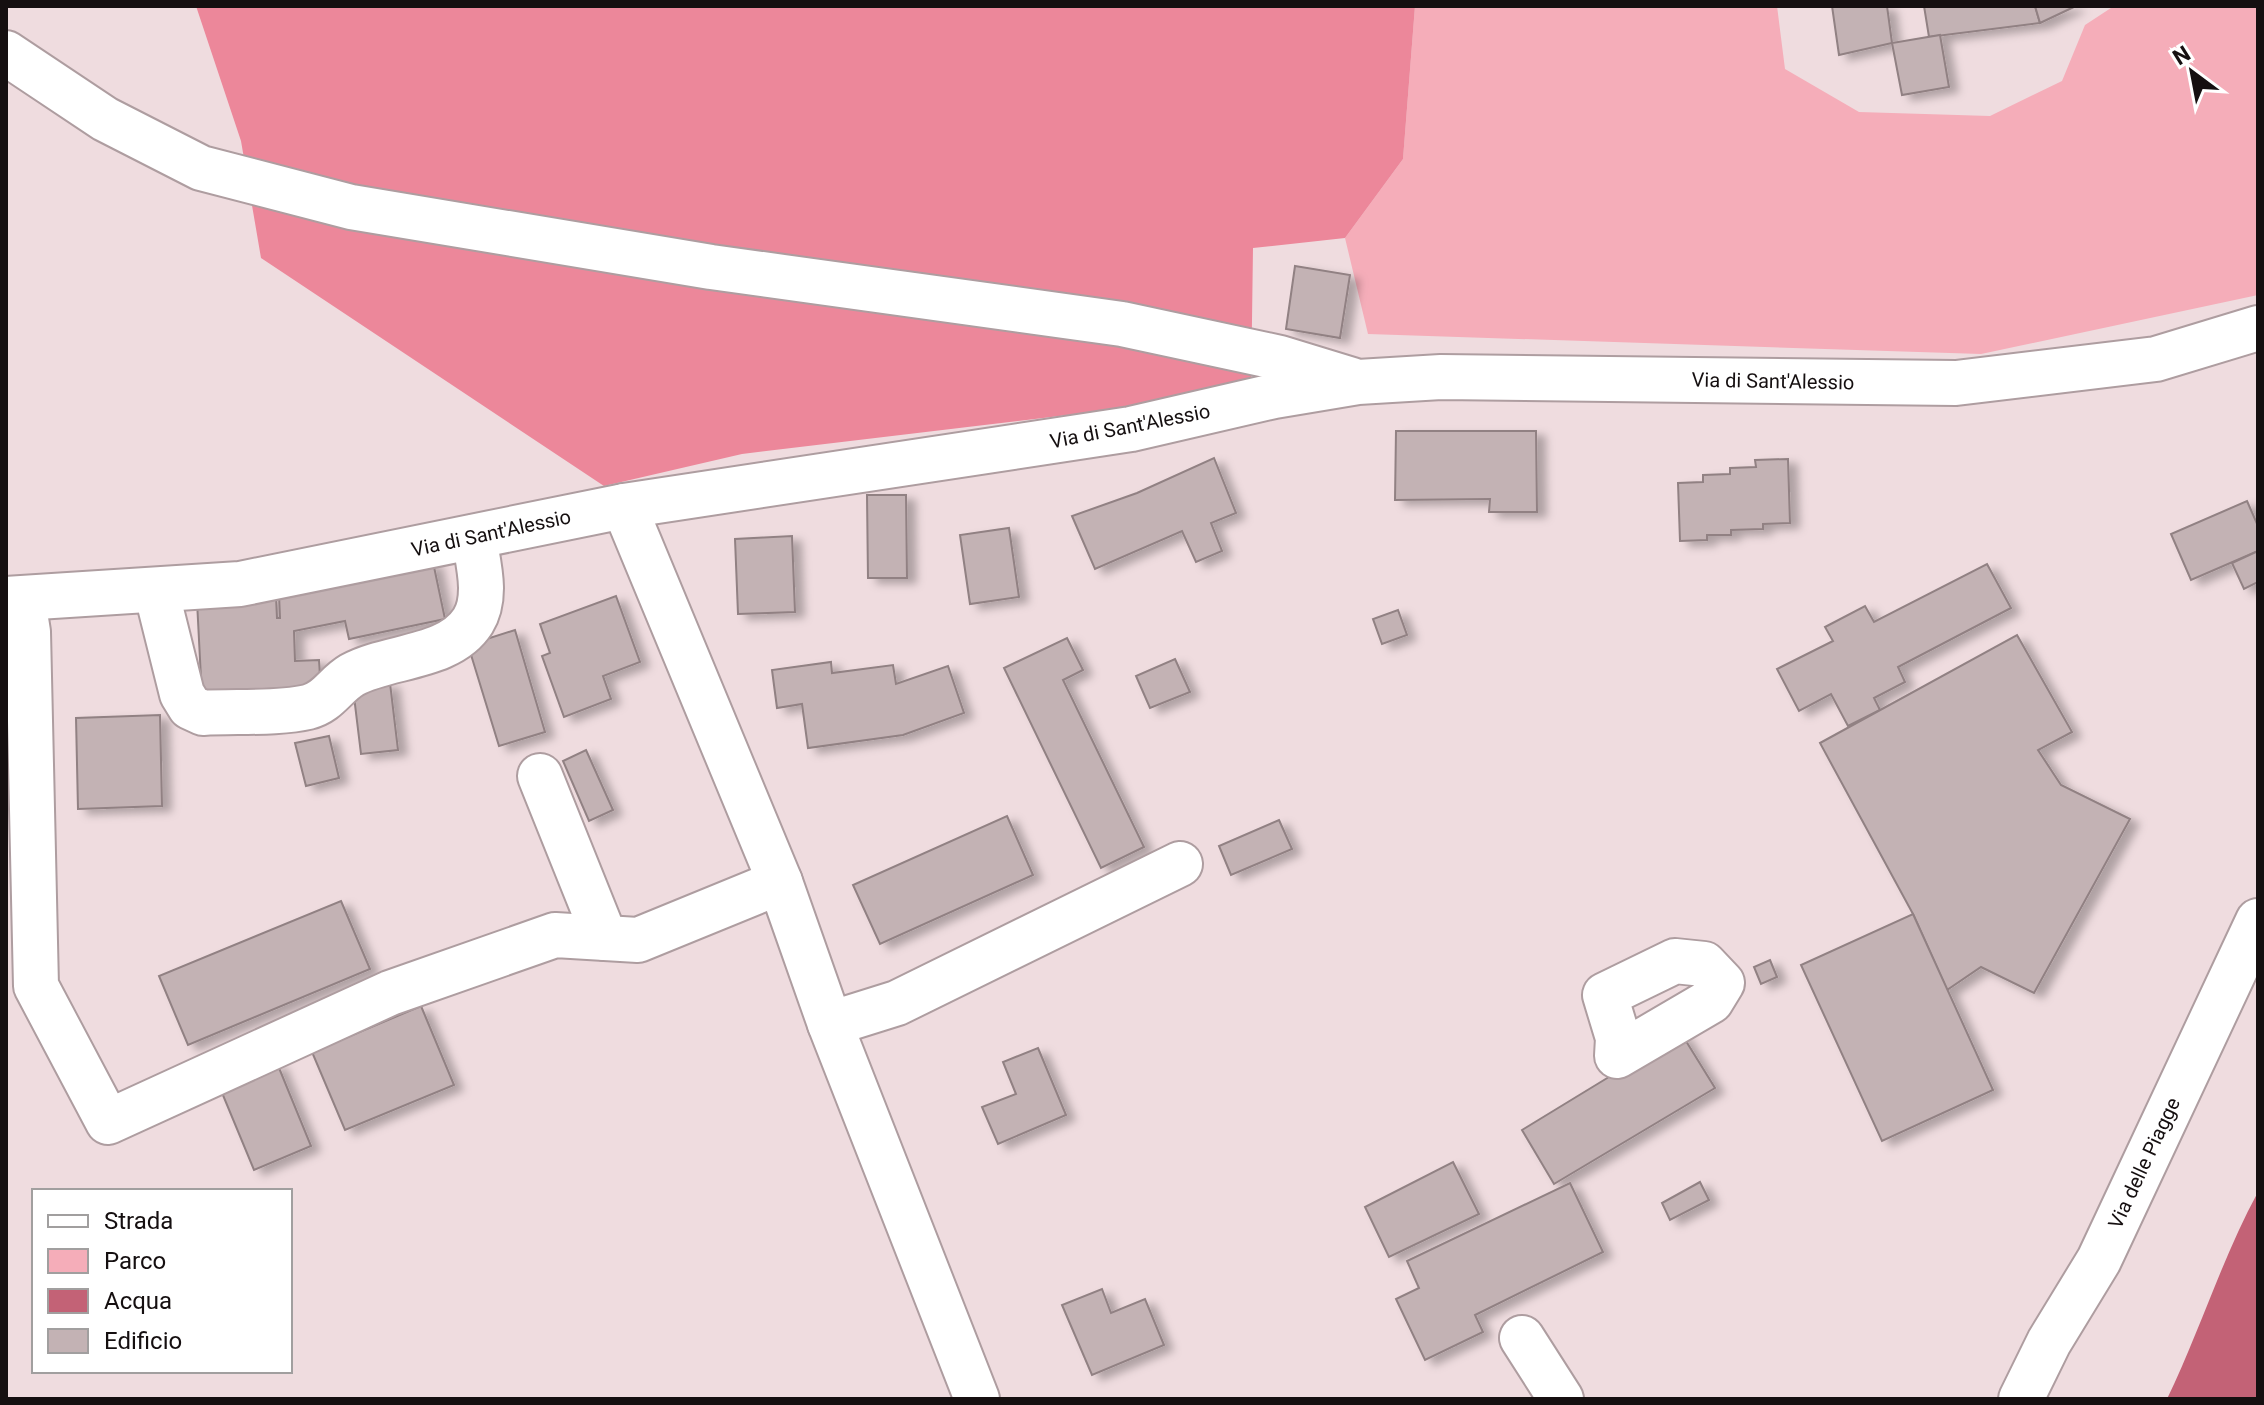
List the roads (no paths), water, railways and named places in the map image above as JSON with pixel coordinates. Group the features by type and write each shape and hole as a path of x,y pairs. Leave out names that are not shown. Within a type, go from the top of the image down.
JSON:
{"street":[{"path":"6,53 105,119 201,168 351,207 711,267 1122,324 1280,358 1358,382"},
{"name":"Via di Sant'Alessio","path":"15,599 240,584 624,506 1116,432 1274,396 1358,382 1456,377 1956,383 2156,359 2258,328"},
{"path":"624,506 780,882 830,1024 977,1399"},
{"path":"156,590 182,694 190,707 203,713 308,707 331,696 337,684 378,662 444,646 472,623 481,603 474,537"},
{"path":"15,599 28,632 36,986 108,1122 390,993 555,935 638,940 780,882"},
{"path":"540,776 605,938"},
{"path":"830,1024 897,1003 1180,864"},
{"name":"Via delle Piagge","path":"2021,1399 2049,1342 2099,1260 2258,921"},
{"path":"1522,1338 1561,1399"}],"water":[{"path":"2258,1192 2258,1399 2167,1399 2233,1243"}]}
